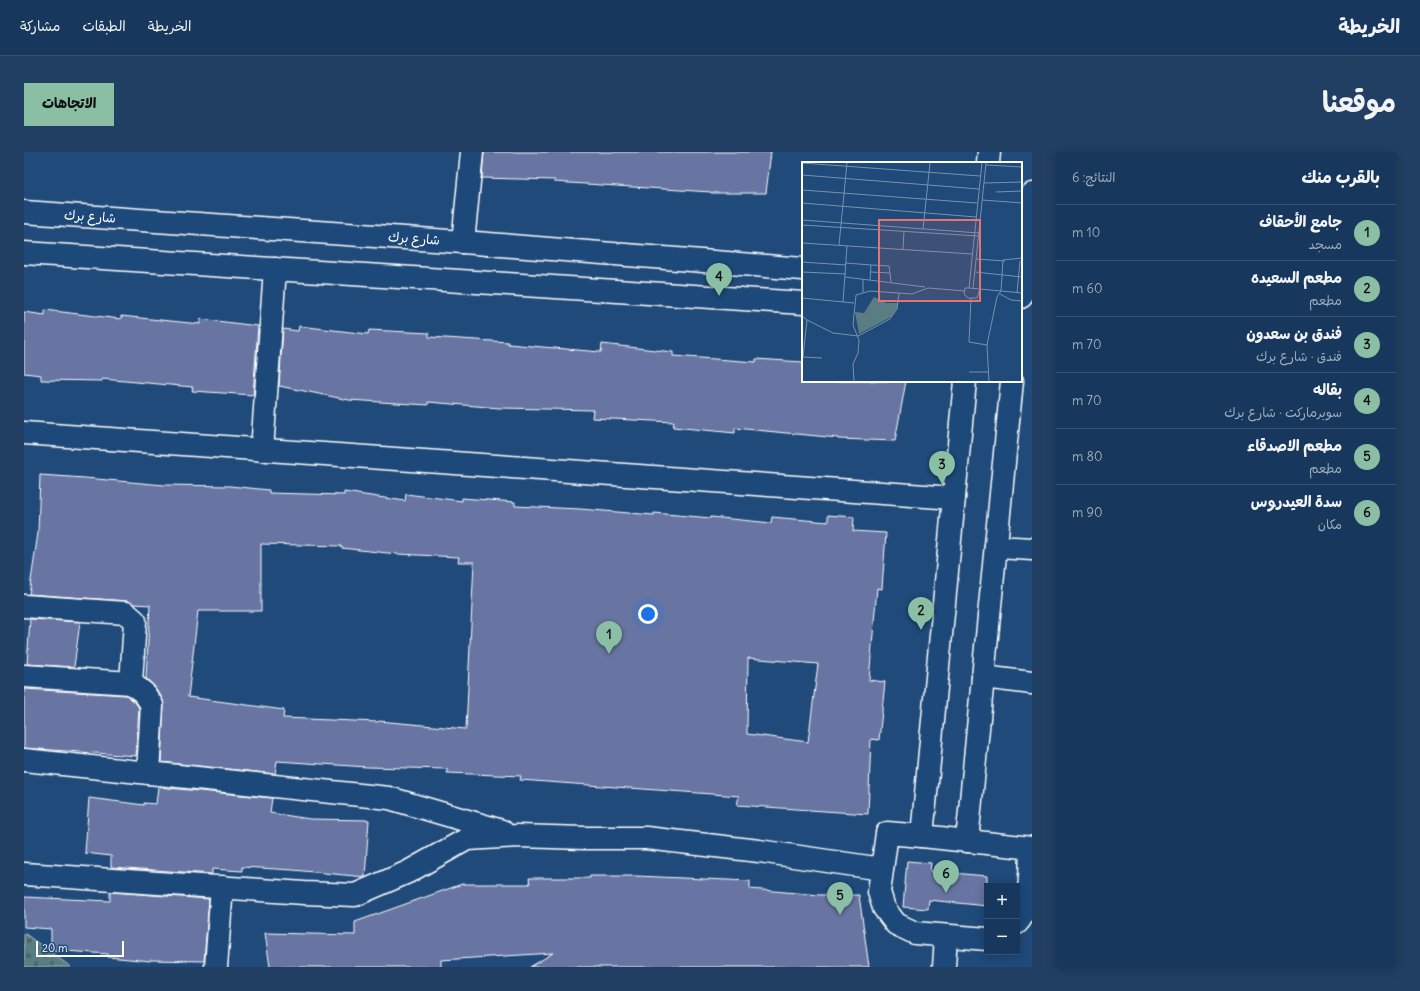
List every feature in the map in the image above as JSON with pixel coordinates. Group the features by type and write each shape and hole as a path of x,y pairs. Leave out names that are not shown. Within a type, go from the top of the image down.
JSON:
{"street":[{"path":"463,242 472,152"},
{"path":"988,162 989,152"},
{"path":"1022,281 1032,194"},
{"name":"شارع برك","path":"24,212 463,242 802,269"},
{"path":"24,252 802,303"},
{"path":"262,450 276,269"},
{"path":"922,836 965,382"},
{"path":"967,841 1012,382"},
{"path":"24,433 954,498"},
{"path":"996,547 1032,549"},
{"path":"24,606 126,613 136,621 131,683"},
{"path":"24,676 131,683 144,692 152,705 148,773"},
{"path":"983,678 1032,682"},
{"path":"24,760 389,798 518,836"},
{"path":"984,940 915,933 896,924 884,908 879,892 887,833 1032,848 1027,903 1020,920"},
{"path":"24,874 355,895 408,872 468,839 518,836 646,838 759,851 882,869"},
{"path":"216,967 222,887"},
{"path":"944,967 946,936"}],"green space":[{"path":"24,933 71,967 24,967"}],"building":[{"path":"484,152 771,152 766,193 711,193 554,182 555,180 482,178"},
{"path":"45,310 121,319 121,316 200,324 200,319 258,326 253,395 192,391 193,387 102,379 102,381 41,380 41,375 24,373 24,312 45,315"},
{"path":"299,326 368,334 369,330 429,333 429,337 508,342 508,344 601,352 602,344 673,352 673,356 756,362 756,359 802,362 802,382 906,382 895,441 838,439 735,428 735,433 673,427 674,422 592,418 593,410 500,408 428,402 428,405 349,400 279,386 283,329 298,331"},
{"path":"40,475 164,485 230,486 269,490 269,493 344,495 344,492 405,501 406,494 462,501 462,498 515,502 515,506 580,509 654,515 654,513 771,523 772,517 828,522 828,515 854,517 853,531 886,533 882,589 877,588 869,680 885,682 879,740 871,739 868,814 737,805 739,796 520,780 521,776 447,773 447,769 367,767 277,761 275,774 161,762 164,705 162,698 154,686 146,678 150,605 134,604 127,601 29,594 38,533","holes":["261,544 341,546 341,548 397,554 459,557 458,562 474,562 466,729 379,721 283,718 284,710 188,697 198,611 261,611","748,658 818,664 808,742 747,734"]},
{"path":"30,619 80,622 74,667 27,664"},
{"path":"24,689 126,695 135,702 139,708 136,756 24,748"},
{"path":"158,787 272,798 270,813 310,819 369,820 365,877 242,867 242,871 212,869 212,874 111,867 111,856 85,853 89,798 144,805 144,803 156,804"},
{"path":"907,861 931,863 930,871 987,876 987,883 984,883 984,906 929,900 928,909 903,907"},
{"path":"590,876 637,876 750,881 750,889 820,895 859,895 869,967 530,967 553,953 441,960 441,967 270,967 265,933 355,935 355,922 462,884 530,884 529,878 590,878"},
{"path":"110,892 209,899 204,961 150,961 108,957 108,954 51,950 51,929 24,927 24,897 110,901"}],"place":[{"name":"بقاله","path":"719,296"},
{"name":"فندق بن سعدون","path":"942,484"},
{"name":"مطعم السعيده","path":"921,630"},
{"name":"جامع الأحقاف","path":"609,654"},
{"name":"سدة العيدروس","path":"946,893"},
{"name":"مطعم الاصدقاء","path":"840,915"}]}
